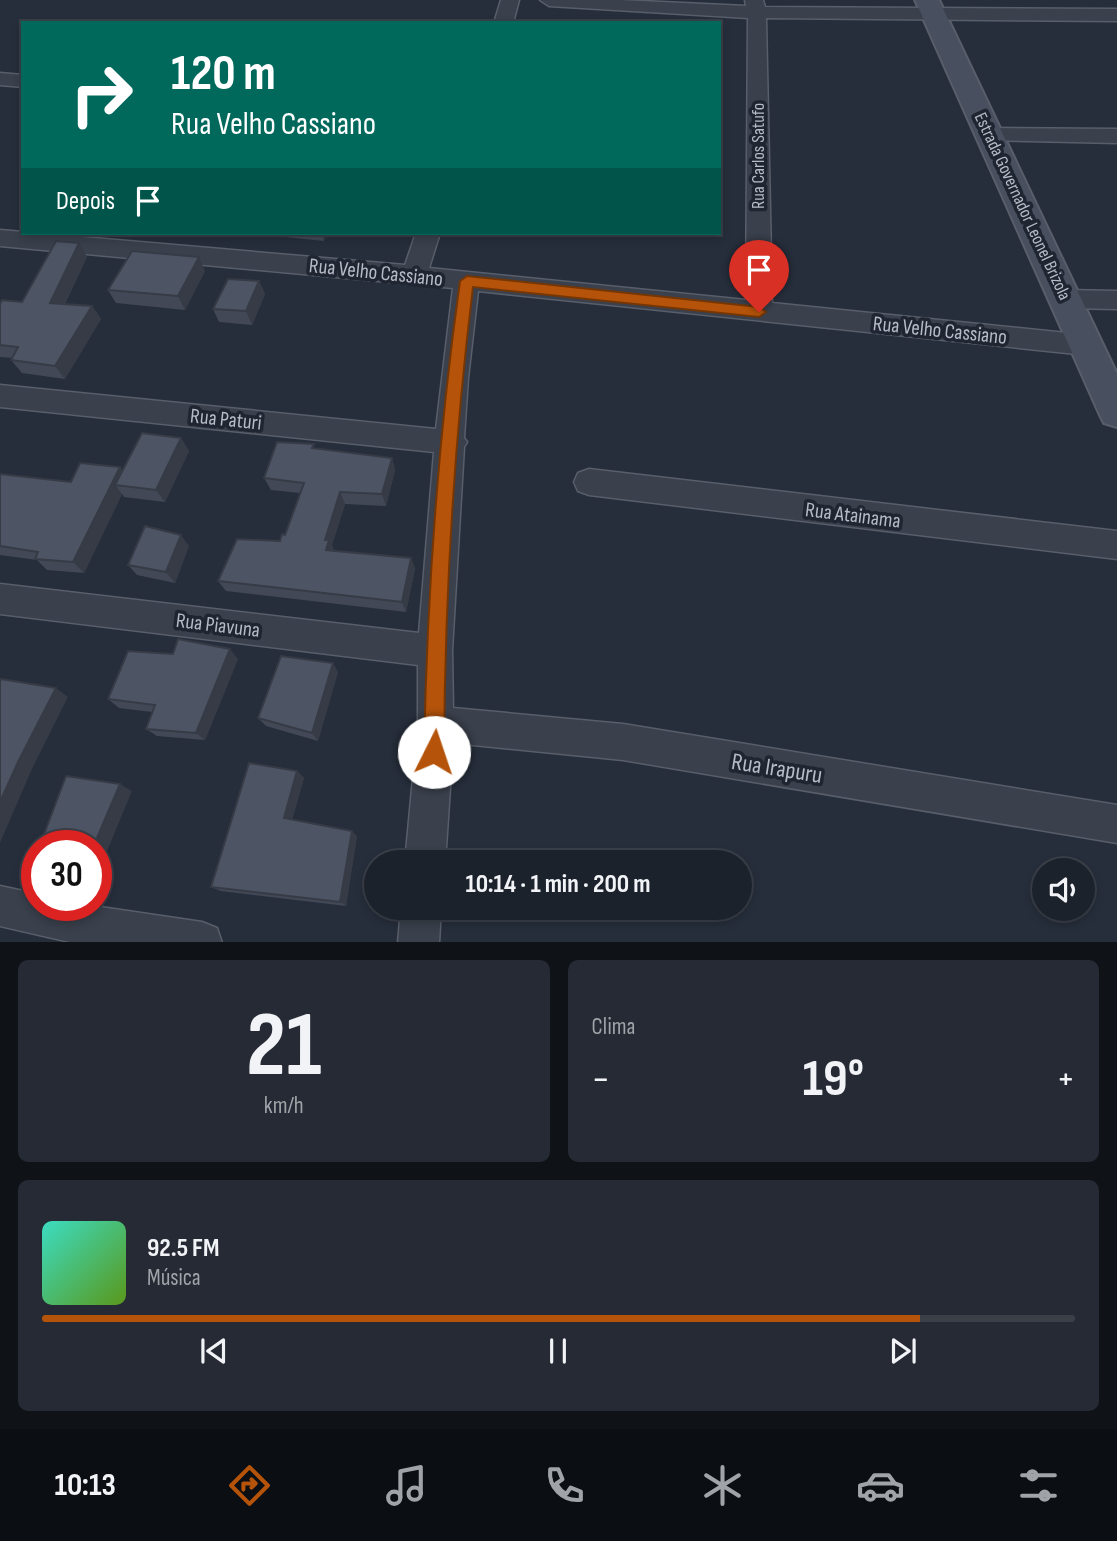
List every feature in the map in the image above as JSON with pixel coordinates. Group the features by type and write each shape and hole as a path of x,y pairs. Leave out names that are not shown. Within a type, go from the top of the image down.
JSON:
{"main road":[{"name":"Estrada Governador Leonel Brizola","path":"931,9 1117,413"}],"street":[{"path":"504,21 510,0"},
{"path":"550,0 1117,15"},
{"name":"Rua Carlos Satufo","path":"755,6 759,312"},
{"path":"0,79 21,81"},
{"path":"990,135 1117,136"},
{"path":"414,275 427,235"},
{"name":"Rua Velho Cassiano","path":"0,238 414,275 1086,345"},
{"path":"426,850 436,724 435,651 452,442 454,378 467,281"},
{"path":"1065,299 1117,300"},
{"name":"Rua Paturi","path":"0,396 452,442"},
{"name":"Rua Atainama","path":"589,482 1117,545"},
{"name":"Rua Piavuna","path":"0,599 435,651"},
{"name":"Rua Irapuru","path":"436,724 623,742 1117,824"},
{"path":"0,906 108,936 189,942"},
{"path":"418,942 420,920"}],"building":[{"path":"56,241 79,243 50,303 92,306 55,366 11,360 18,347 0,345 0,304 2,300 22,302"},
{"path":"132,251 199,257 178,296 108,290"},
{"path":"228,279 259,281 246,311 213,309"},
{"path":"142,433 181,438 156,490 115,485"},
{"path":"277,442 314,444 312,448 392,458 382,494 340,492 325,540 329,540 326,550 411,558 402,602 218,581 237,539 280,541 282,534 285,535 304,483 264,478"},
{"path":"80,463 120,467 73,562 35,559 38,552 0,546 0,474 71,482"},
{"path":"145,526 181,535 166,572 128,565"},
{"path":"178,639 230,649 196,733 146,729 155,705 108,699 128,651 173,654"},
{"path":"281,656 333,663 312,733 258,718"},
{"path":"1,679 56,688 0,802 0,682"},
{"path":"249,763 297,771 284,818 352,831 340,902 211,887"},
{"path":"66,776 120,784 100,830 46,830"}],"route":[{"path":"434,752 435,651 452,442 454,378 467,281 759,312"}]}
